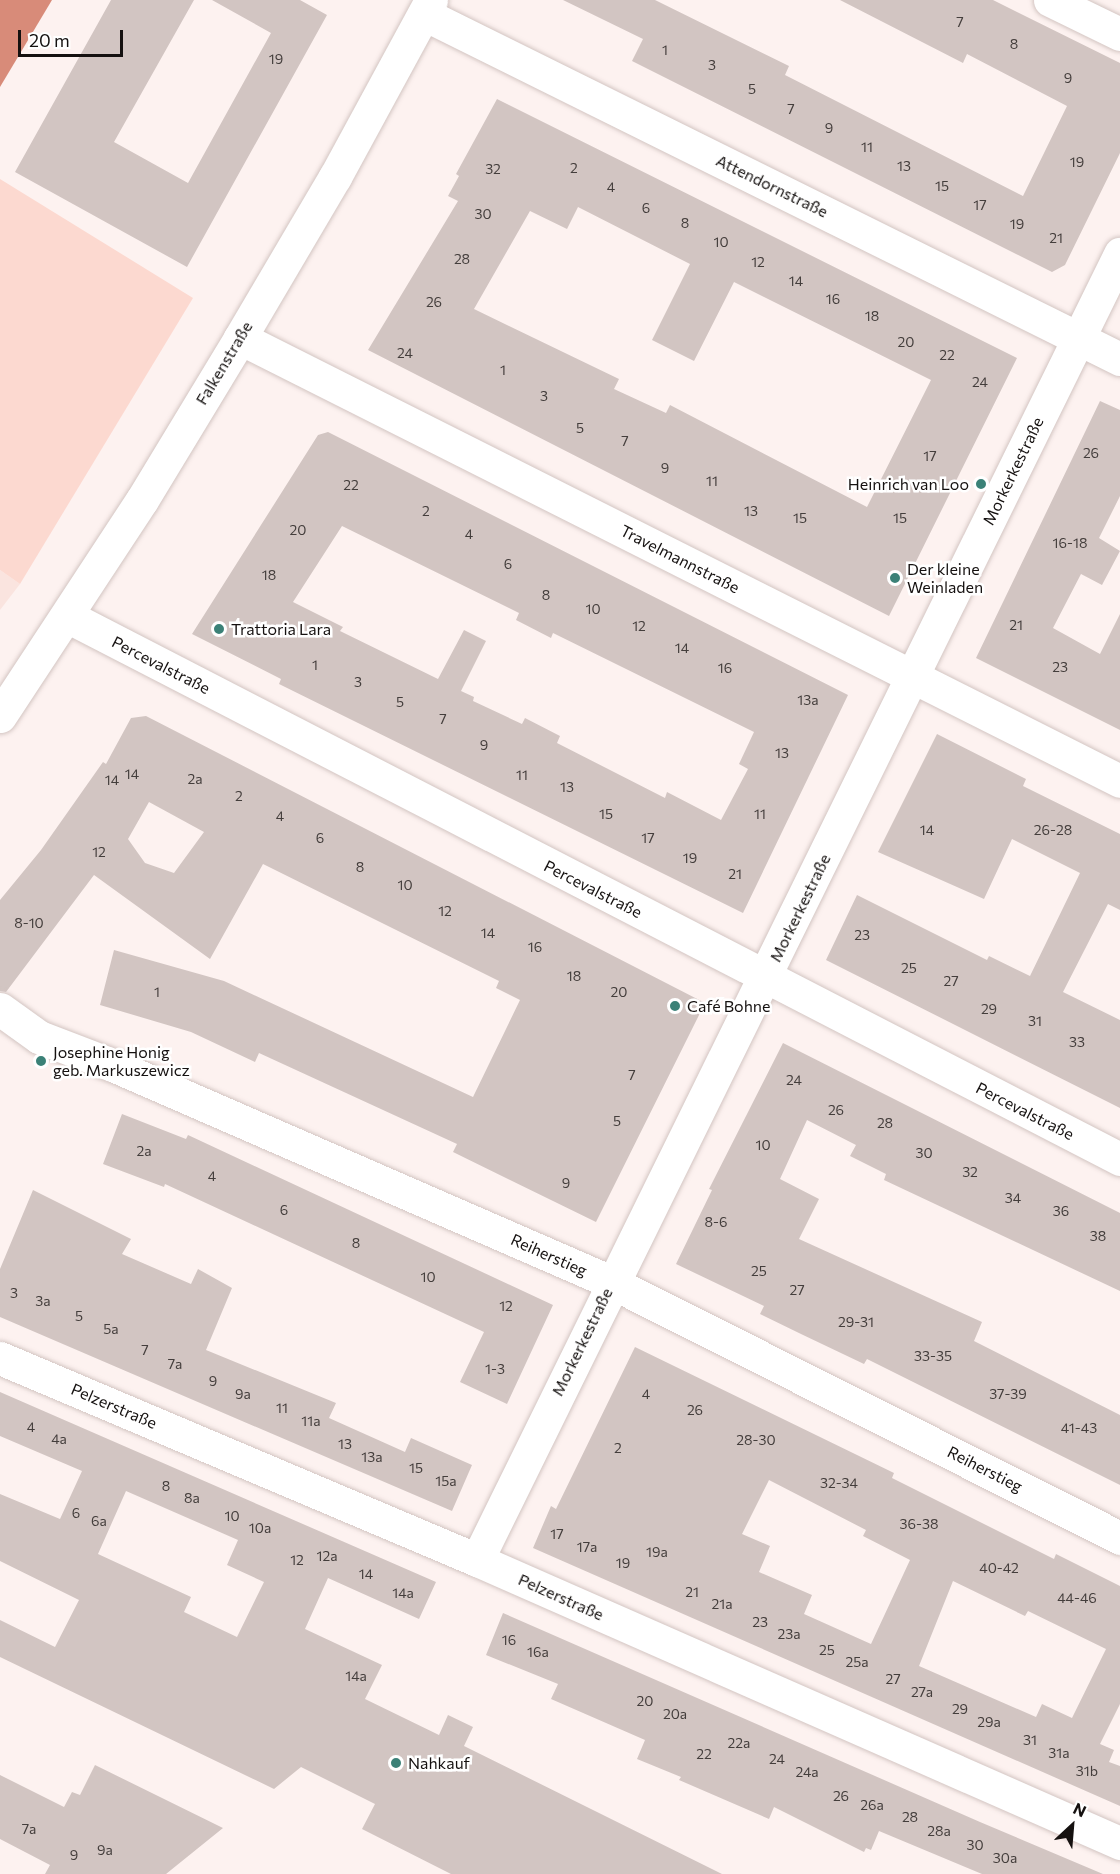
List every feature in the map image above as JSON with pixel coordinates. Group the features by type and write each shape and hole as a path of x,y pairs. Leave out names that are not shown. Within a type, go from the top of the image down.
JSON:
{"street":[{"path":"1050,0 1120,34"},
{"name":"Attendornstraße","path":"427,7 1120,358"},
{"name":"Falkenstraße","path":"0,716 67,615 240,338 335,177 427,7"},
{"name":"Morkerkestraße","path":"477,1560 611,1282 766,979 912,675 1120,254"},
{"name":"Travelmannstraße","path":"240,338 1120,781"},
{"name":"Percevalstraße","path":"67,615 766,979 1120,1159"},
{"name":"Reiherstieg","path":"0,1009 39,1036 611,1282 1120,1538"},
{"name":"Pelzerstraße","path":"0,1358 477,1560 1120,1843"}],"shaded area":[{"path":"0,0 52,0 0,87"},
{"path":"0,179 193,298 20,584 0,570"},
{"path":"0,570 20,584 0,610"}],"building":[{"path":"111,0 194,0 114,142 188,183 271,33 212,0 300,0 327,15 187,267 15,172"},
{"path":"563,0 655,0 789,66 785,75 1023,196 1067,106 967,54 963,63 840,0 993,0 1120,63 1120,153 1065,265 1052,272 632,61 643,39"},
{"path":"497,99 1017,358 889,616 368,350 458,201 448,196 459,176 456,174","holes":["578,207 690,264 652,340 694,361 734,282 931,380 867,507 670,405 666,413 614,389 619,379 474,309 530,211 567,229"]},
{"path":"1100,401 1120,410 1120,496 1099,538 1120,551 1102,585 1081,574 1053,628 1100,654 1120,614 1120,730 976,658"},
{"path":"328,432 848,695 743,913 279,684 281,679 192,634 318,435","holes":["342,526 519,613 516,620 551,638 553,633 754,732 739,764 748,769 721,820 667,792 665,798 557,743 560,736 525,718 522,724 473,701 474,697 461,691 486,641 464,630 438,679 340,631 343,627 293,602"]},
{"path":"146,716 705,1003 596,1222 453,1152 457,1144 259,1053 255,1062 191,1032 100,1005 114,950 224,981 473,1097 520,1000 496,988 499,981 263,864 210,959 94,875 6,992 0,991 0,900 41,850 103,762 106,764 131,718","holes":["149,802 204,832 174,873 145,863 128,839"]},
{"path":"937,734 1026,779 1023,786 1120,834 1120,910 1108,904 1063,992 1120,1020 1120,1108 826,960 857,895 987,960 989,956 1030,976 1080,873 1012,839 984,899 878,852"},
{"path":"783,1043 1120,1213 1120,1291 884,1180 886,1174 850,1156 856,1145 807,1120 780,1179 819,1199 799,1239 982,1322 974,1341 1120,1415 1120,1485 867,1359 864,1364 760,1314 764,1306 676,1264 712,1190 709,1189"},
{"path":"122,1114 186,1139 188,1135 553,1305 507,1404 460,1382 484,1332 165,1184 164,1187 103,1164"},
{"path":"33,1190 131,1239 122,1254 191,1284 198,1269 232,1288 206,1350 336,1403 329,1418 405,1452 411,1438 472,1465 452,1511 0,1317 0,1269"},
{"path":"635,1347 894,1473 892,1478 1054,1559 1056,1554 1120,1586 1120,1704 1100,1744 1114,1750 1109,1762 1120,1766 1120,1806 533,1548 551,1506 556,1509","holes":["769,1480 866,1530 863,1536 910,1560 871,1644 804,1614 812,1595 759,1572 770,1546 742,1534","953,1581 1025,1616 1028,1611 1106,1649 1072,1718 1042,1704 1036,1717 919,1666"]},
{"path":"0,1392 436,1582 419,1619 328,1578 305,1629 382,1665 365,1699 439,1735 448,1715 473,1727 464,1746 722,1874 451,1874 362,1829 375,1804 301,1767 274,1789 0,1657 0,1620 55,1647 79,1600 0,1561 0,1494 60,1519 82,1471 0,1436","holes":["126,1491 238,1540 227,1565 264,1582 237,1637 184,1612 191,1597 98,1554"]},
{"path":"503,1613 1103,1874 982,1874 879,1831 871,1850 866,1848 864,1852 774,1807 769,1819 679,1780 681,1777 637,1759 645,1740 551,1699 558,1684 486,1655"},
{"path":"95,1765 223,1828 166,1874 45,1874 50,1865 0,1839 0,1775 64,1807 72,1792 80,1795"}],"place":[{"name":"Heinrich van Loo","path":"981,484"},
{"name":"Der kleine Weinladen","path":"895,578"},
{"name":"Trattoria Lara","path":"219,629"},
{"name":"Café Bohne","path":"675,1006"},
{"name":"Josephine Honig geb. Markuszewicz","path":"41,1061"},
{"name":"Nahkauf","path":"396,1763"}]}
